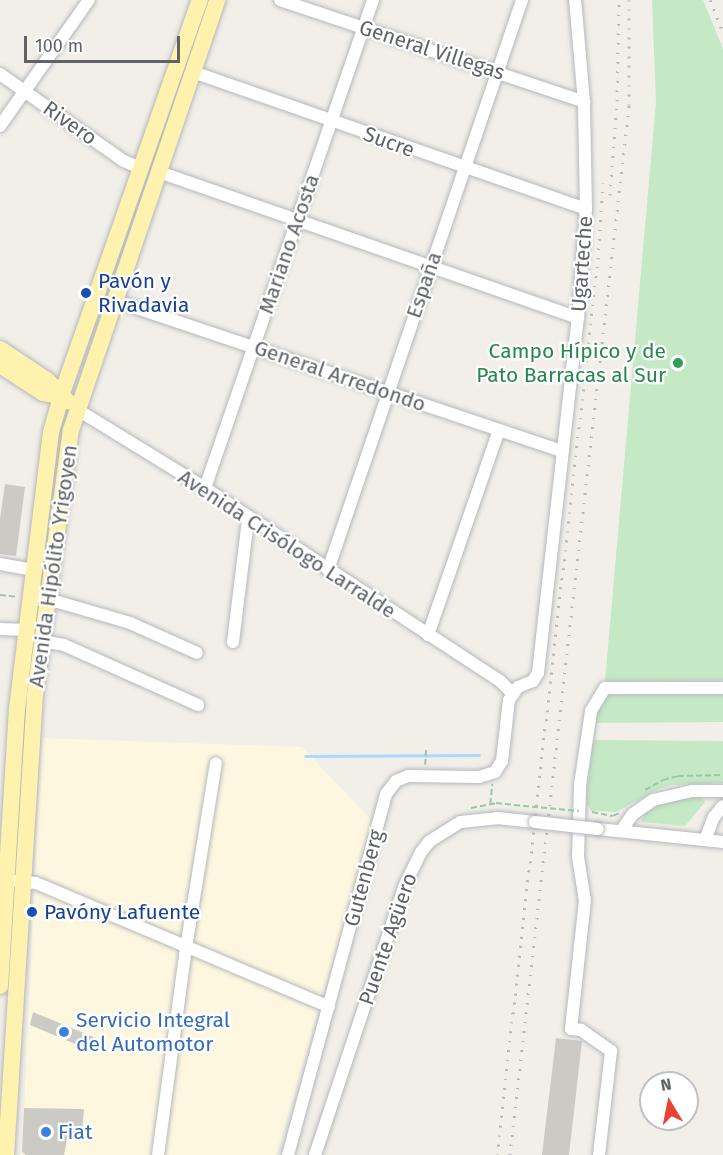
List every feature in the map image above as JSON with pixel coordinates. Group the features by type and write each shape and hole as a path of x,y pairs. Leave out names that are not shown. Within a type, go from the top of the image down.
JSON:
{"main road":[{"name":"Avenida Hipólito Yrigoyen","path":"6,1155 35,695 42,641 34,570 51,432 61,396 200,0"},
{"name":"Avenida Hipólito Yrigoyen","path":"0,984 7,880 5,815 26,630 36,597 70,436 218,0"},
{"name":"Avenida Crisólogo Larralde","path":"0,349 47,380 78,410"},
{"path":"0,365 43,393 61,396"}],"street":[{"path":"0,126 89,0"},
{"name":"General Villegas","path":"280,0 584,102"},
{"name":"Mariano Acosta","path":"205,488 373,0"},
{"name":"España","path":"328,570 522,0"},
{"name":"Ugarteche","path":"512,693 518,687 533,681 538,673 578,318 586,209 584,102 575,0"},
{"name":"Sucre","path":"193,72 465,169 586,209"},
{"name":"Rivero","path":"0,74 124,161 142,169"},
{"path":"159,172 578,318"},
{"name":"General Arredondo","path":"116,301 563,451"},
{"name":"Avenida Crisólogo Larralde","path":"78,410 205,488 248,519 501,682 512,693"},
{"path":"428,636 499,430"},
{"path":"232,642 248,519"},
{"path":"0,564 34,570"},
{"path":"36,597 130,623 197,653"},
{"path":"0,629 26,630"},
{"path":"42,641 64,645 198,705"},
{"path":"599,1155 611,1051 581,1030 571,1029 585,901 578,857 580,785 591,711 605,688 723,688"},
{"path":"500,767 512,693"},
{"path":"158,1155 186,948 216,763"},
{"name":"Gutenberg","path":"288,1155 390,787 396,781 408,776 488,776 500,767"},
{"path":"621,831 633,814 653,800 692,791 723,791"},
{"path":"705,840 714,817 723,806"},
{"path":"5,815 28,817"},
{"name":"Puente Agüero","path":"315,1155 411,870 430,841 461,822 497,818 723,842"},
{"path":"7,880 36,883 329,1007"}],"path":[{"path":"0,595 36,597"},
{"path":"425,750 425,760"},
{"path":"489,804 492,783 498,784 500,767"},
{"path":"514,805 579,811"}],"shaded area":[{"path":"41,738 302,747 374,823 276,1155 22,1155"}],"green space":[{"path":"652,0 703,0 723,49 723,680 605,681 656,102"},
{"path":"609,695 723,695 723,722 596,723 597,712"},
{"path":"593,740 723,741 723,783 672,785 656,790 616,812 591,811 586,802"},
{"path":"702,797 705,802 685,826 641,822 645,813 669,800"}],"building":[{"path":"5,484 25,487 16,556 0,554 0,519"},
{"name":"Servicio Integral del Automotor","path":"33,1012 98,1039 92,1051 30,1025"},
{"path":"556,1038 582,1041 569,1155 542,1155"},
{"path":"24,1108 84,1109 82,1134 69,1128 64,1155 26,1155 22,1152"}],"waterway":[{"path":"305,756 479,755"}],"railway":[{"path":"610,195 617,101 619,0"},
{"path":"510,1155 629,105 629,0"},
{"path":"710,0 723,33"},
{"path":"497,1155 598,259 603,183"}],"place":[{"name":"Pavón y Rivadavia","path":"86,293"},
{"name":"Campo Hípico y de Pato Barracas al Sur","path":"678,363"},
{"name":"Pavóny Lafuente","path":"32,912"},
{"name":"Servicio Integral del Automotor","path":"64,1032"},
{"name":"Fiat","path":"46,1132"}]}
